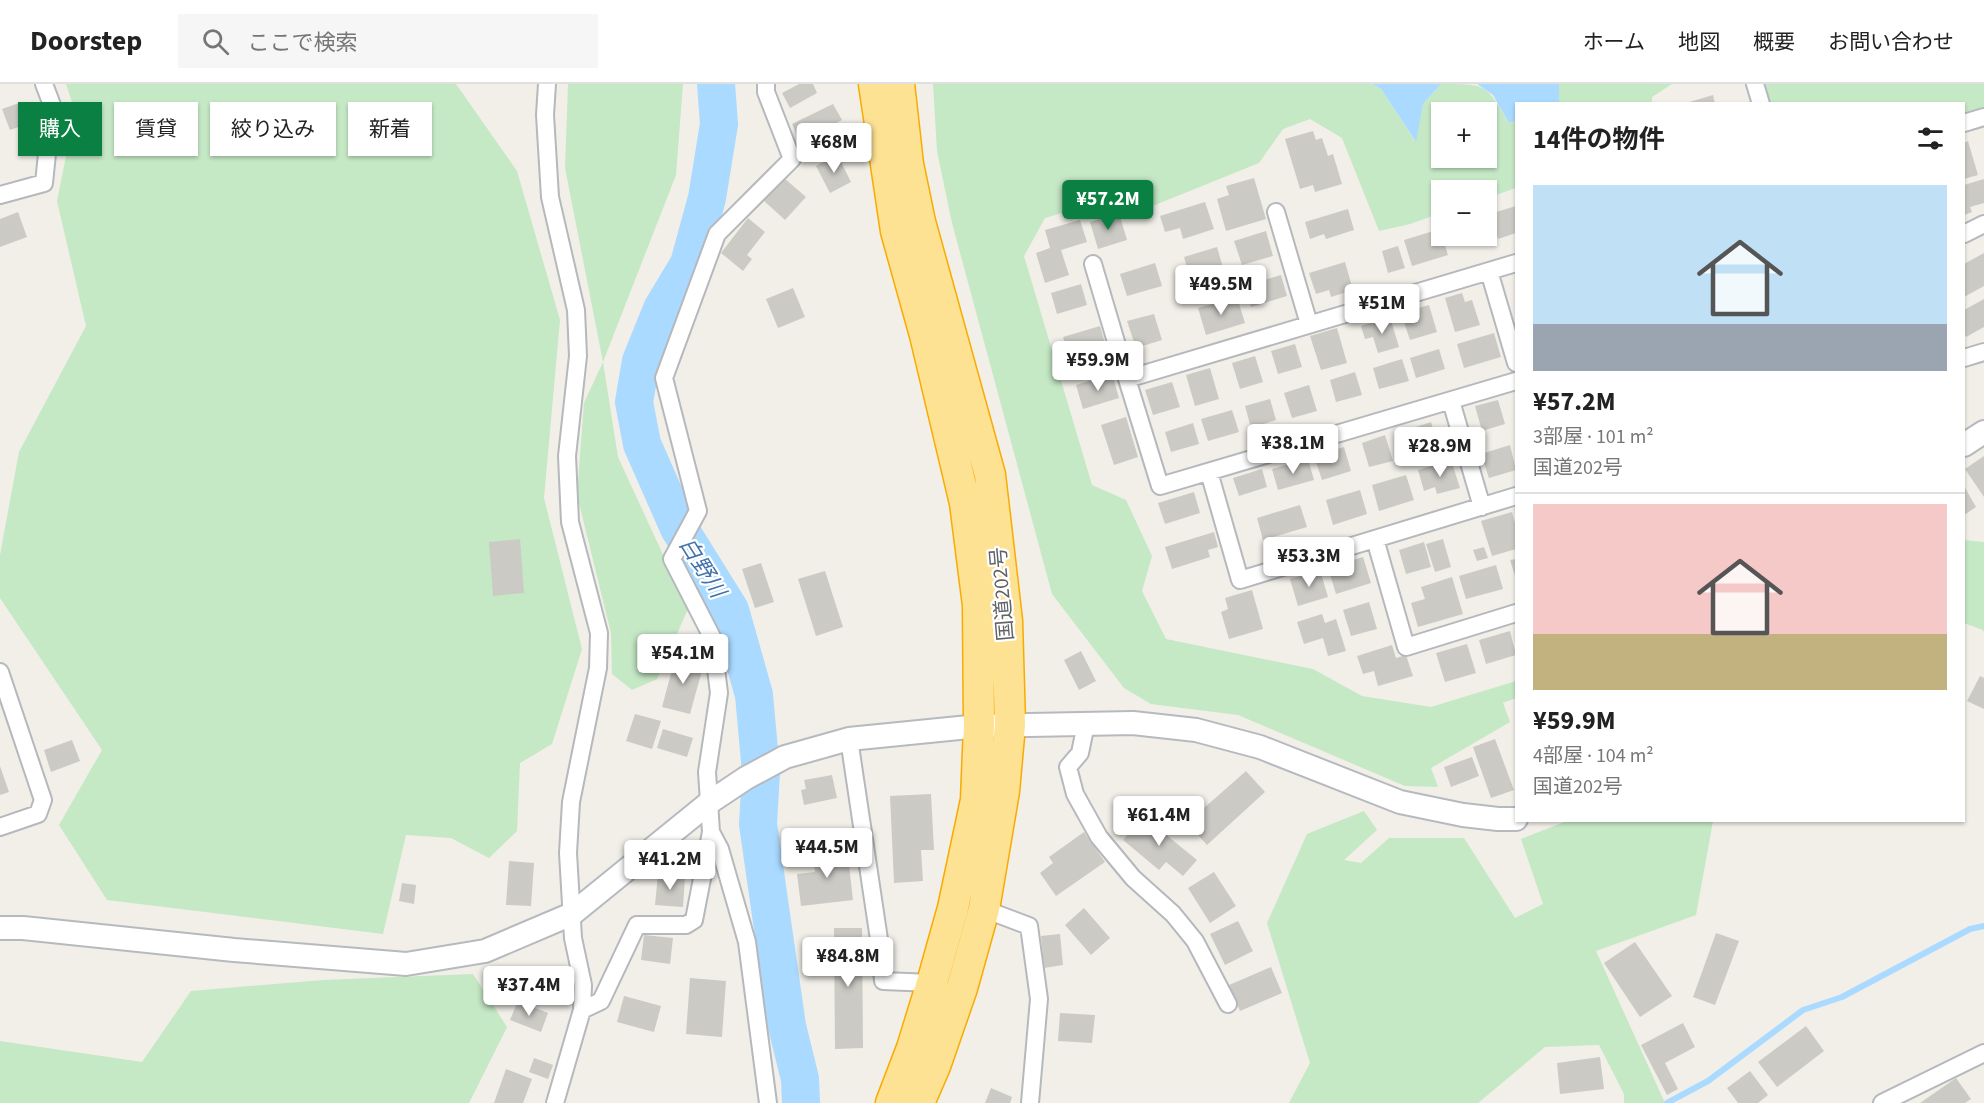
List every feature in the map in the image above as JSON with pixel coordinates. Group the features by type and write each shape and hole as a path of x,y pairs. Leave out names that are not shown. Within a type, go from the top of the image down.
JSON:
{"highway":[{"name":"国道202号","path":"874,84 896,231 938,386 965,502 978,606 979,726 976,800 953,908 932,983 912,1048 891,1103"},
{"name":"国道202号","path":"899,84 908,164 920,222 990,475 1007,621 1010,725 1004,791 984,909 962,988 935,1066 919,1103"}],"street":[{"path":"0,195 44,183 52,105 44,84"},
{"path":"547,84 545,115 550,197 576,310 578,356 567,456 570,522 599,633 598,669 571,802 568,853 573,938 583,985 582,1010 555,1103"},
{"path":"582,1010 601,1001 637,925 686,925 694,920 711,832 707,772 719,693 712,636 672,559 698,512 664,378 717,234 792,159 766,92 766,84"},
{"path":"1755,84 1760,102"},
{"path":"1965,123 1984,117"},
{"path":"1276,213 1309,324"},
{"path":"1965,234 1984,224"},
{"path":"1127,379 1515,263"},
{"path":"1093,264 1160,486 1515,381"},
{"path":"1489,272 1515,360"},
{"path":"1965,358 1984,352"},
{"path":"1451,401 1482,507"},
{"path":"1965,444 1984,432"},
{"path":"1209,472 1240,580 1515,496"},
{"path":"1375,539 1406,647 1515,613"},
{"path":"0,672 4,701 43,800 38,814 0,827"},
{"path":"0,928 23,928 234,950 406,964 485,951 572,914 710,802 746,778 785,757 849,739 979,726 1133,723 1196,730 1260,747 1400,802 1463,815 1515,819"},
{"path":"1086,724 1080,753 1068,767 1075,794 1099,837 1133,878 1173,914 1195,941 1228,1004"},
{"path":"849,739 880,946 883,981 932,983"},
{"path":"711,832 720,849 747,942 768,1103"},
{"path":"984,909 1029,926 1039,999 1030,1103"},
{"path":"1882,1103 1984,1053"}],"green space":[{"path":"66,84 456,84 517,171 560,320 544,498 582,649 552,744 520,763 517,831 489,858 451,838 406,835 383,934 107,900 59,825 102,750 0,598 0,555 19,452 86,326 57,201 66,156 102,156 102,102 72,102"},
{"path":"568,84 683,84 676,175 603,362 565,168"},
{"path":"933,84 1372,84 1381,89 1415,141 1423,104 1441,84 1477,86 1490,94 1496,102 1431,102 1431,168 1497,168 1497,103 1509,123 1515,121 1515,188 1497,195 1497,180 1431,180 1431,217 1379,231 1342,138 1310,119 1283,129 1259,163 1150,207 1116,197 1045,218 1024,256 1092,485 1126,500 1152,556 1142,591 1166,639 1313,669 1362,696 1431,707 1515,681 1515,698 1503,703 1510,722 1431,768 1438,787 1405,786 1238,715 1151,704 1124,688 1052,594 952,223 937,151"},
{"path":"1559,84 1672,84 1652,97 1652,102 1559,102"},
{"path":"1762,84 1984,84 1984,109 1965,116 1965,102 1769,102"},
{"path":"603,362 618,457 688,609 657,679 632,690 612,674 611,633 577,495 584,403"},
{"path":"1965,540 1984,542 1984,633 1983,630 1965,623"},
{"path":"1364,811 1377,830 1344,860 1361,863 1389,838 1464,838 1515,918 1543,904 1521,839 1564,822 1713,822 1696,915 1596,951 1665,1103 1624,1103 1624,1094 1599,1045 1545,1047 1478,1103 1289,1103 1310,1063 1267,923 1307,834"},
{"path":"473,974 507,1027 469,1103 0,1103 0,1041 142,1062 191,991 323,980"}],"water":[{"path":"1372,84 1441,84 1423,104 1416,142 1381,89"},
{"path":"1477,84 1559,84 1559,102 1515,102 1515,121 1509,123 1493,95"}],"building":[{"path":"799,84 813,84 817,93 790,108 782,93"},
{"path":"1713,95 1715,102 1689,102"},
{"path":"18,103 18,127 10,130 2,109"},
{"path":"833,104 842,120 827,128 834,141 807,154 792,124"},
{"path":"1313,131 1316,140 1322,138 1328,156 1333,154 1342,184 1315,192 1313,185 1300,189 1285,139"},
{"path":"1968,141 1978,175 1965,179 1965,142"},
{"path":"837,154 851,182 830,193 816,166"},
{"path":"784,178 806,197 785,220 763,200"},
{"path":"1254,178 1266,219 1226,231 1217,199 1229,195 1226,186"},
{"path":"1984,179 1984,203 1970,207 1972,212 1965,215 1965,185"},
{"path":"1205,202 1214,229 1183,239 1180,228 1165,232 1160,216"},
{"path":"1515,206 1515,233 1498,239 1497,212"},
{"path":"1348,209 1354,230 1326,239 1324,234 1310,239 1305,222"},
{"path":"18,212 27,237 0,247 0,219"},
{"path":"1119,213 1127,240 1098,249 1090,222"},
{"path":"748,218 765,232 747,255 752,259 743,271 721,253"},
{"path":"1080,220 1087,242 1061,250 1069,275 1045,283 1036,253 1050,248 1045,230"},
{"path":"1266,231 1273,256 1242,265 1234,241"},
{"path":"1431,232 1431,246 1445,246 1448,255 1412,266 1404,240"},
{"path":"1398,246 1405,268 1388,273 1382,251"},
{"path":"1217,247 1224,271 1191,281 1184,257"},
{"path":"1984,253 1984,286 1965,296 1965,263"},
{"path":"1345,262 1353,290 1331,297 1329,290 1316,294 1309,273"},
{"path":"1155,263 1162,286 1127,296 1120,274"},
{"path":"1281,275 1287,296 1251,307 1245,286"},
{"path":"1081,284 1087,305 1057,314 1051,293"},
{"path":"793,288 805,317 778,328 766,299"},
{"path":"1462,293 1465,302 1472,300 1480,325 1455,332 1445,298"},
{"path":"1237,297 1245,323 1206,335 1198,308"},
{"path":"1984,299 1984,327 1966,337 1965,334 1965,309"},
{"path":"1429,305 1437,332 1410,340 1401,313"},
{"path":"1154,314 1162,340 1136,348 1127,321"},
{"path":"1390,317 1399,347 1378,353 1373,337 1365,339 1361,326"},
{"path":"1100,326 1105,343 1096,346 1098,354 1071,362 1063,337"},
{"path":"1337,328 1347,363 1321,370 1310,336"},
{"path":"1494,333 1501,357 1464,368 1457,344"},
{"path":"1295,344 1302,367 1278,374 1271,351"},
{"path":"1439,349 1445,369 1416,378 1410,358"},
{"path":"1255,356 1263,382 1240,389 1232,363"},
{"path":"1402,359 1409,381 1379,389 1373,368"},
{"path":"1210,368 1219,399 1195,406 1186,375"},
{"path":"1355,372 1362,395 1336,402 1330,380"},
{"path":"1112,374 1119,398 1083,409 1076,385"},
{"path":"1172,382 1180,407 1153,415 1145,390"},
{"path":"1309,385 1317,411 1292,418 1284,393"},
{"path":"1270,399 1276,420 1251,428 1245,406"},
{"path":"1498,400 1505,424 1482,431 1475,406"},
{"path":"1232,410 1239,432 1208,441 1201,419"},
{"path":"1126,417 1138,457 1114,465 1101,425"},
{"path":"1431,422 1439,449 1414,456 1407,430"},
{"path":"1193,423 1199,444 1171,452 1165,432"},
{"path":"1385,435 1393,461 1369,467 1362,443"},
{"path":"1510,445 1515,470 1489,478 1481,454"},
{"path":"1344,447 1351,471 1322,480 1314,456"},
{"path":"1984,456 1984,497 1965,469"},
{"path":"1308,459 1314,480 1278,490 1272,469"},
{"path":"1451,460 1460,488 1437,494 1435,487 1424,491 1418,470"},
{"path":"1262,469 1267,487 1239,496 1233,478"},
{"path":"1406,475 1414,500 1379,511 1372,485"},
{"path":"1965,488 1976,507 1965,514"},
{"path":"1360,490 1367,514 1333,525 1326,500"},
{"path":"1194,492 1200,513 1165,524 1158,503"},
{"path":"1300,505 1307,527 1263,540 1257,518"},
{"path":"1512,512 1515,523 1515,549 1492,556 1481,521"},
{"path":"1214,532 1218,547 1208,550 1210,557 1172,569 1165,547"},
{"path":"520,539 524,593 493,596 489,542"},
{"path":"1443,539 1451,567 1435,572 1426,544"},
{"path":"1424,542 1431,567 1406,574 1399,550"},
{"path":"1484,547 1488,558 1477,561 1473,550"},
{"path":"1363,557 1371,583 1336,594 1328,568"},
{"path":"1515,559 1515,576 1510,560"},
{"path":"761,563 774,602 755,608 742,569"},
{"path":"1496,565 1503,589 1466,599 1459,576"},
{"path":"1320,570 1328,597 1298,606 1290,579"},
{"path":"825,571 843,627 816,636 798,579"},
{"path":"1452,577 1463,614 1418,627 1411,603 1425,599 1421,587"},
{"path":"1252,590 1263,629 1229,639 1221,612 1228,609 1225,598"},
{"path":"1369,602 1377,629 1351,636 1343,610"},
{"path":"1322,614 1325,623 1336,619 1346,651 1328,656 1323,638 1304,644 1297,622"},
{"path":"1510,631 1515,655 1486,664 1479,640"},
{"path":"1467,644 1476,673 1445,682 1436,653"},
{"path":"1392,645 1396,658 1406,655 1413,676 1378,686 1374,671 1363,674 1357,656"},
{"path":"1081,651 1096,681 1079,690 1064,660"},
{"path":"676,655 704,663 690,714 662,707"},
{"path":"1980,676 1984,678 1984,709 1967,701"},
{"path":"635,714 661,721 652,749 626,741"},
{"path":"663,729 693,738 687,757 657,748"},
{"path":"1495,739 1514,790 1491,798 1473,747"},
{"path":"72,740 80,761 51,772 44,750"},
{"path":"1472,757 1479,776 1451,787 1444,767"},
{"path":"0,766 9,792 0,795"},
{"path":"1246,771 1265,792 1207,845 1187,823"},
{"path":"832,775 837,798 804,805 801,790 806,789 804,780"},
{"path":"931,794 934,850 921,850 923,881 894,883 890,796"},
{"path":"1143,816 1197,860 1183,876 1166,862 1159,870 1123,840"},
{"path":"1084,832 1105,862 1056,896 1040,873 1053,863 1049,857"},
{"path":"847,847 853,900 801,906 797,874 815,872 812,851"},
{"path":"509,861 534,863 531,906 506,905"},
{"path":"1214,872 1236,906 1210,923 1188,888"},
{"path":"658,874 685,876 683,907 655,905"},
{"path":"402,883 416,885 414,904 399,901"},
{"path":"1084,908 1110,938 1091,955 1065,925"},
{"path":"1238,921 1253,951 1225,965 1210,934"},
{"path":"834,928 862,928 863,1048 835,1049"},
{"path":"1716,933 1739,941 1715,1005 1693,997"},
{"path":"1060,934 1063,965 1044,968 1041,936"},
{"path":"644,935 673,938 670,964 641,960"},
{"path":"1635,942 1672,996 1640,1017 1604,963"},
{"path":"1271,967 1282,993 1240,1011 1229,985"},
{"path":"690,978 726,981 722,1037 686,1034"},
{"path":"624,996 661,1006 654,1032 617,1022"},
{"path":"518,1001 548,1013 541,1032 510,1020"},
{"path":"1060,1013 1095,1015 1092,1043 1058,1041"},
{"path":"1683,1023 1695,1047 1665,1063 1678,1089 1667,1095 1641,1045"},
{"path":"1806,1026 1824,1051 1777,1087 1758,1062"},
{"path":"1600,1057 1604,1089 1560,1094 1557,1063"},
{"path":"534,1058 553,1065 548,1079 529,1072"},
{"path":"506,1069 532,1079 523,1103 494,1103"},
{"path":"1750,1071 1768,1095 1758,1103 1738,1103 1727,1088"},
{"path":"1956,1078 1971,1099 1965,1103 1920,1103"},
{"path":"991,1088 1012,1097 1010,1103 985,1103"}],"waterway":[{"name":"白野川","path":"716,84 719,124 707,198 689,264 662,309 641,361 634,402 642,444 679,528 730,610 754,695 761,772 758,824 787,1026 800,1079 801,1103"},
{"path":"1667,1103 1708,1081 1803,1010 1842,997 1970,929 1984,926"}]}
